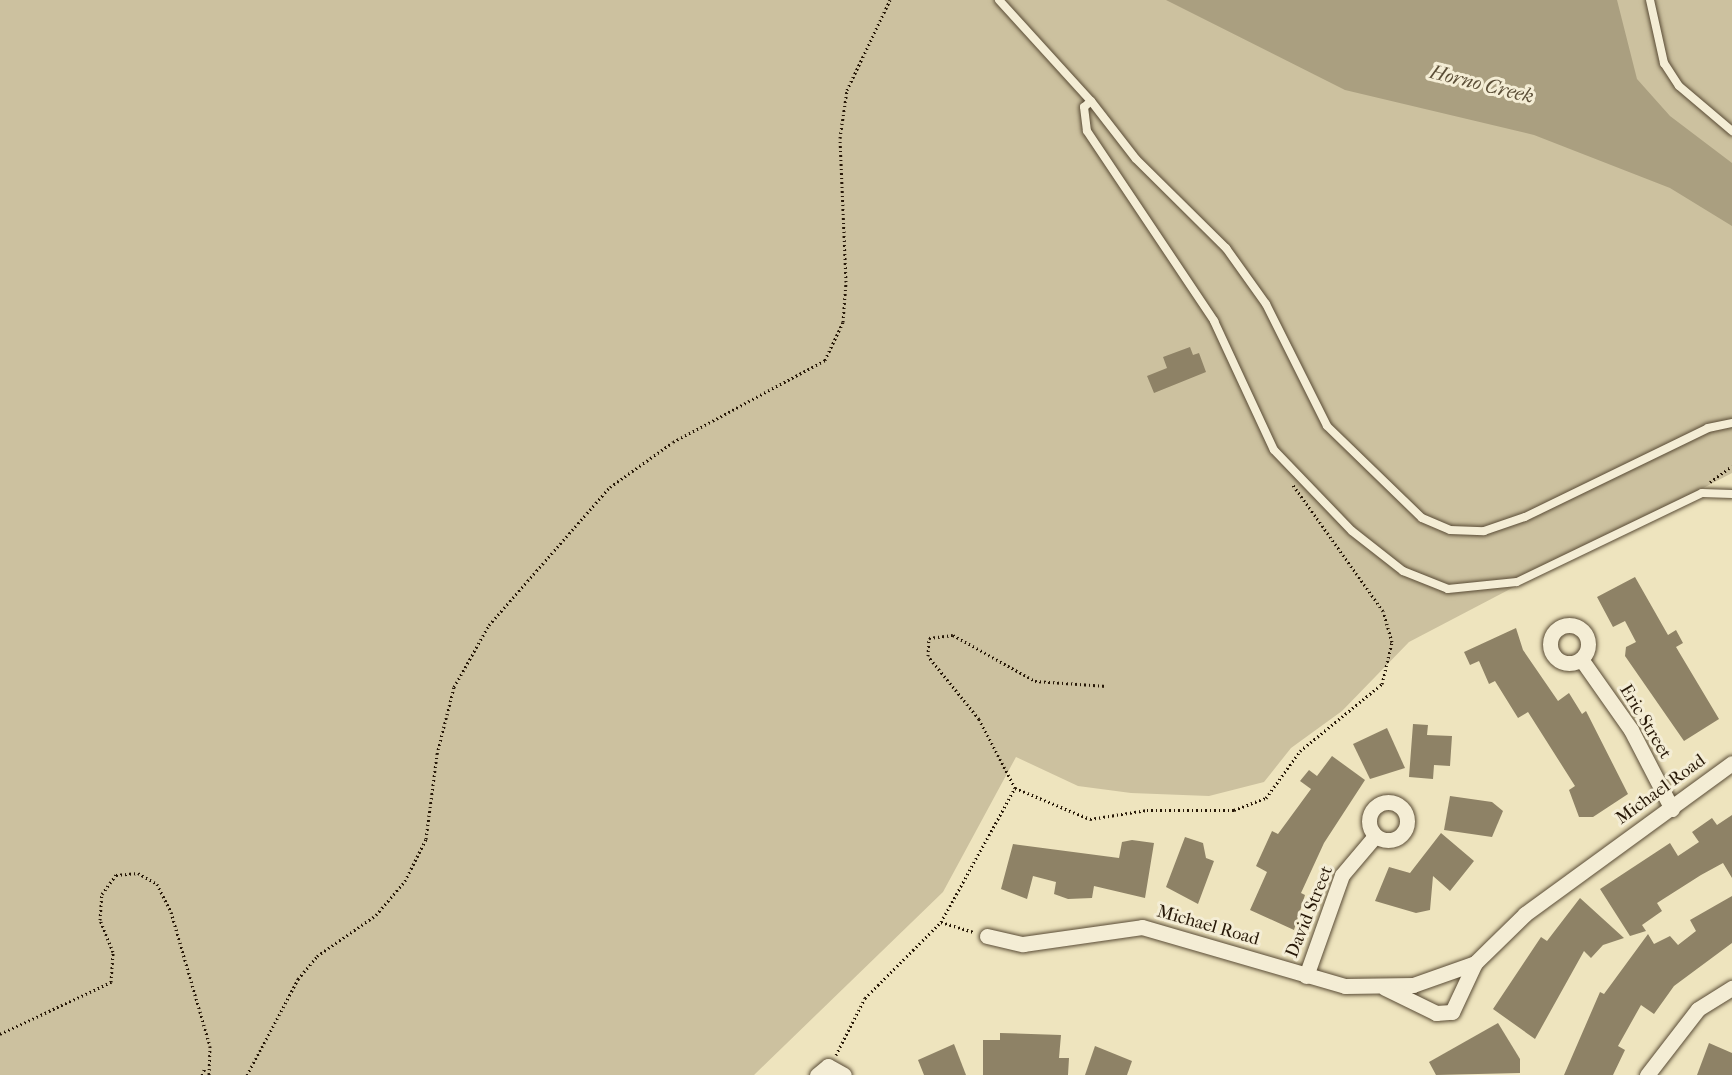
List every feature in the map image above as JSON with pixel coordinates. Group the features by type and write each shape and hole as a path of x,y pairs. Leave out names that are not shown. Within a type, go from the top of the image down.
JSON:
{"street":[{"name":"Eric Street","path":"1581,659 1631,730 1672,809"},
{"name":"Michael Road","path":"1382,986 1436,1013 1452,1012 1475,963 1525,914 1672,809 1732,763"},
{"name":"David Street","path":"1306,976 1342,875 1375,836"},
{"name":"Michael Road","path":"987,936 1023,944 1142,927 1196,939 1345,987 1413,985 1475,963"},
{"path":"1647,1075 1698,1009 1732,988"},
{"path":"817,1075 837,1071"}],"lane":[{"path":"999,0 1091,101 1136,159 1226,248 1266,304 1327,426 1422,518 1450,530 1484,531 1525,517 1708,428 1732,423"},
{"path":"1650,0 1664,63 1679,86 1732,131"},
{"path":"1091,101 1084,106 1088,131 1214,321 1274,450 1352,531 1403,572 1448,589 1517,582 1702,493 1732,495"}],"path":[{"path":"247,1075 298,979 317,956 376,915 405,881 426,839 437,754 453,687 489,625 610,487 673,442 825,360 843,322 846,282 840,138 847,90 890,0"},
{"path":"1702,493 1718,471 1732,466"},
{"path":"1107,686 1035,681 953,635 929,638 928,656 979,719 1015,788 1090,819 1147,810 1234,810 1266,798 1300,751 1382,684 1392,642 1383,611 1293,489 1291,468"},
{"path":"837,1071 865,998 941,922 1015,788"},
{"path":"0,1034 111,982 113,952 100,920 102,894 116,875 138,873 157,884 171,912 210,1046 202,1075"},
{"path":"941,922 987,936"},
{"path":"205,1068 209,1075"}],"shaded area":[{"path":"0,0 1732,0 1732,473 1409,642 1342,711 1291,748 1264,782 1209,796 1131,793 1078,786 1016,757 943,892 754,1075 0,1075"}],"water":[{"name":"Horno Creek","path":"1166,0 1617,0 1637,79 1670,116 1732,163 1732,226 1670,188 1534,135 1345,90"}],"building":[{"path":"1190,347 1193,355 1199,353 1206,372 1154,393 1147,376 1167,368 1163,357"},
{"path":"1635,577 1668,635 1676,630 1683,643 1676,647 1719,719 1684,741 1625,656 1626,647 1636,642 1625,621 1613,627 1597,597"},
{"path":"1516,628 1523,650 1558,701 1569,693 1582,714 1586,711 1628,794 1593,817 1579,817 1569,790 1575,786 1528,712 1518,718 1495,681 1489,684 1479,661 1470,665 1464,652"},
{"path":"1413,724 1428,725 1427,735 1452,736 1450,766 1434,765 1433,779 1409,777"},
{"path":"1387,728 1405,768 1370,779 1353,744"},
{"path":"1332,756 1365,780 1324,843 1301,893 1305,895 1294,930 1250,910 1267,872 1256,866 1272,831 1278,834 1311,789 1300,781 1309,770 1317,776"},
{"path":"1450,796 1492,802 1503,811 1492,837 1444,830"},
{"path":"1732,815 1732,878 1723,863 1701,875 1657,903 1662,911 1642,925 1646,931 1630,936 1600,889 1670,843 1678,856 1699,842 1692,832 1712,818 1717,825"},
{"path":"1441,833 1474,861 1450,891 1433,876 1430,910 1416,913 1375,901 1389,867 1410,873"},
{"path":"1185,837 1203,843 1206,858 1214,861 1198,904 1166,887"},
{"path":"1132,840 1154,843 1145,898 1094,886 1092,898 1068,899 1054,894 1056,882 1033,876 1027,899 1001,889 1013,844 1119,858 1122,842"},
{"path":"1732,896 1732,943 1674,986 1654,1014 1641,1005 1618,1046 1625,1050 1613,1075 1564,1075 1600,992 1604,994 1648,934 1654,944 1670,936 1678,945 1696,931 1690,920"},
{"path":"1580,898 1624,938 1603,945 1591,958 1584,951 1535,1039 1493,1009 1541,937 1547,941"},
{"path":"1498,1023 1520,1059 1520,1073 1436,1075 1429,1062"},
{"path":"1000,1033 1061,1035 1059,1058 1069,1058 1068,1075 983,1075 983,1040 1000,1040"},
{"path":"1709,1043 1732,1053 1732,1075 1697,1075"},
{"path":"954,1044 966,1075 924,1075 918,1060"},
{"path":"1095,1046 1132,1061 1127,1075 1085,1075"}]}
